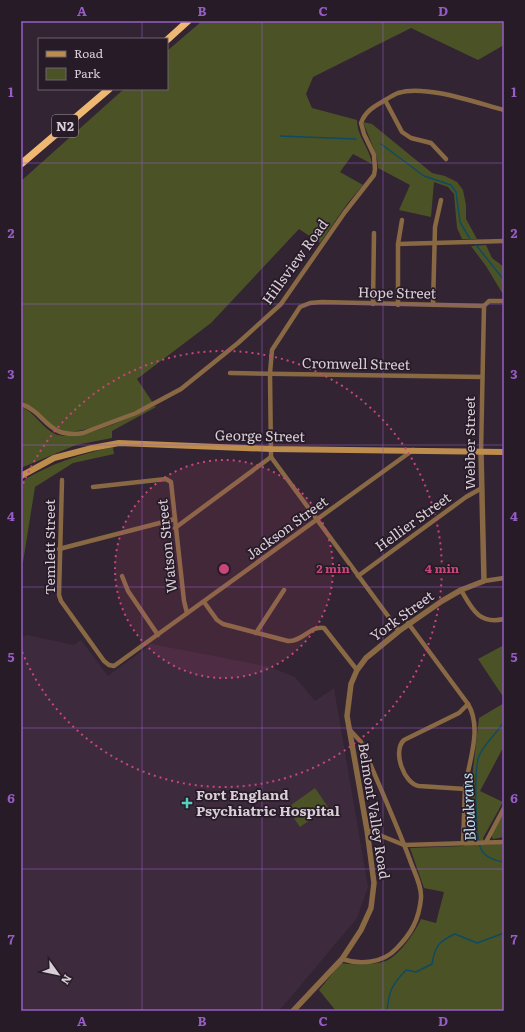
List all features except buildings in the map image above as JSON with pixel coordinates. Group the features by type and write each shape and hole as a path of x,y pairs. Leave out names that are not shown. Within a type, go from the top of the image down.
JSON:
{"highway":[{"path":"168,39 188,21"},
{"name":"N2","path":"21,164 108,90"}],"main road":[{"name":"George Street","path":"21,476 54,458 80,450 119,443 271,448 504,452"}],"street":[{"name":"Hillsview Road","path":"21,404 31,409 59,432 73,434 83,433 167,398 211,366 282,304 345,212 370,182 374,175 375,163 361,123 369,110 398,93 421,90 458,97 504,110"},
{"path":"385,100 402,132 411,138 431,143 446,159"},
{"path":"433,305 435,227 440,200"},
{"path":"398,304 398,244 402,220"},
{"path":"373,304 374,233"},
{"path":"398,244 504,241"},
{"name":"Hope Street","path":"270,373 270,358 276,342 300,307 310,303 484,306 489,301 504,301"},
{"name":"Webber Street","path":"484,306 481,452 484,581"},
{"name":"Cromwell Street","path":"230,373 482,377"},
{"path":"270,373 271,457 399,631"},
{"name":"Jackson Street","path":"114,666 414,450"},
{"path":"175,528 271,457"},
{"name":"Watson Street","path":"93,487 166,479 169,480 172,486 175,528 184,601 187,613"},
{"name":"Temlett Street","path":"62,480 58,589 61,601 104,661 109,665 114,666"},
{"name":"Hellier Street","path":"358,576 482,488"},
{"path":"59,549 174,519"},
{"path":"122,576 128,591 158,635"},
{"name":"York Street","path":"351,684 357,670 366,658 408,623 460,590 484,581 504,578"},
{"path":"256,633 284,590"},
{"path":"460,590 470,606 480,617 490,621 504,619"},
{"path":"204,602 217,620 223,624 292,641 316,628 324,628 357,670"},
{"path":"408,623 468,704 474,718 475,729 465,789 463,842"},
{"name":"Belmont Valley Road","path":"293,1011 342,959 361,930 371,908 374,883 367,830 349,729 347,702 351,684"},
{"path":"465,789 419,786 412,784 409,781 398,755 400,743 404,740 459,713 468,704"},
{"path":"342,959 356,962 382,958 395,950 413,930 421,898 420,890 404,844 361,742 349,729"},
{"path":"482,842 504,808"},
{"path":"367,830 404,844 504,842"}],"shaded area":[{"name":"Fort England Psychiatric Hospital","path":"27,635 74,645 81,640 108,676 151,644 270,667 295,677 315,701 334,688 368,887 357,918 279,1011 21,1011 21,637"}],"green space":[{"path":"202,21 504,21 504,45 478,60 411,28 313,77 306,94 312,108 357,120 359,132 369,153 372,164 353,154 340,172 363,185 347,204 320,243 299,229 211,323 137,379 153,403 105,424 91,428 78,431 57,429 48,423 31,407 21,401 21,181 123,90 168,90 168,50"},
{"path":"363,122 372,124 432,173 445,176 457,182 463,190 466,205 466,219 477,239 462,239 457,228 454,194 448,187 434,182 431,217 399,210 410,185 378,168 377,157"},
{"path":"486,245 492,258 504,267 504,296 486,266 471,246"},
{"path":"155,406 156,407 112,431 112,438 76,445 21,468 21,407 30,412 50,431 55,434 65,436 77,435 105,428"},
{"path":"113,447 114,454 73,463 35,487 23,562 21,565 21,482 65,460"},
{"path":"504,645 504,698 478,659"},
{"path":"504,703 504,746 480,791 503,802 483,838 485,845 504,843 504,1011 336,1011 319,990 341,963 365,964 384,962 393,957 407,942 421,919 436,923 444,892 424,888 410,848 464,846 479,718"},
{"path":"315,788 328,807 300,827 287,808"},
{"path":"504,812 504,837 493,839 491,835"}],"waterway":[{"path":"280,136 356,139"},
{"path":"381,144 424,176 451,185 456,192 460,222 470,239"},
{"path":"476,245 504,280"},
{"name":"Bloukrans","path":"504,721 481,751 477,763 476,774 476,817 481,849 487,856 494,860 504,862"},
{"name":"Bloukrans","path":"387,1011 390,993 397,980 406,970 416,972 432,964 436,948 445,939 455,934 477,943 504,933"}],"place":[{"name":"Fort England Psychiatric Hospital","path":"187,803"}]}
